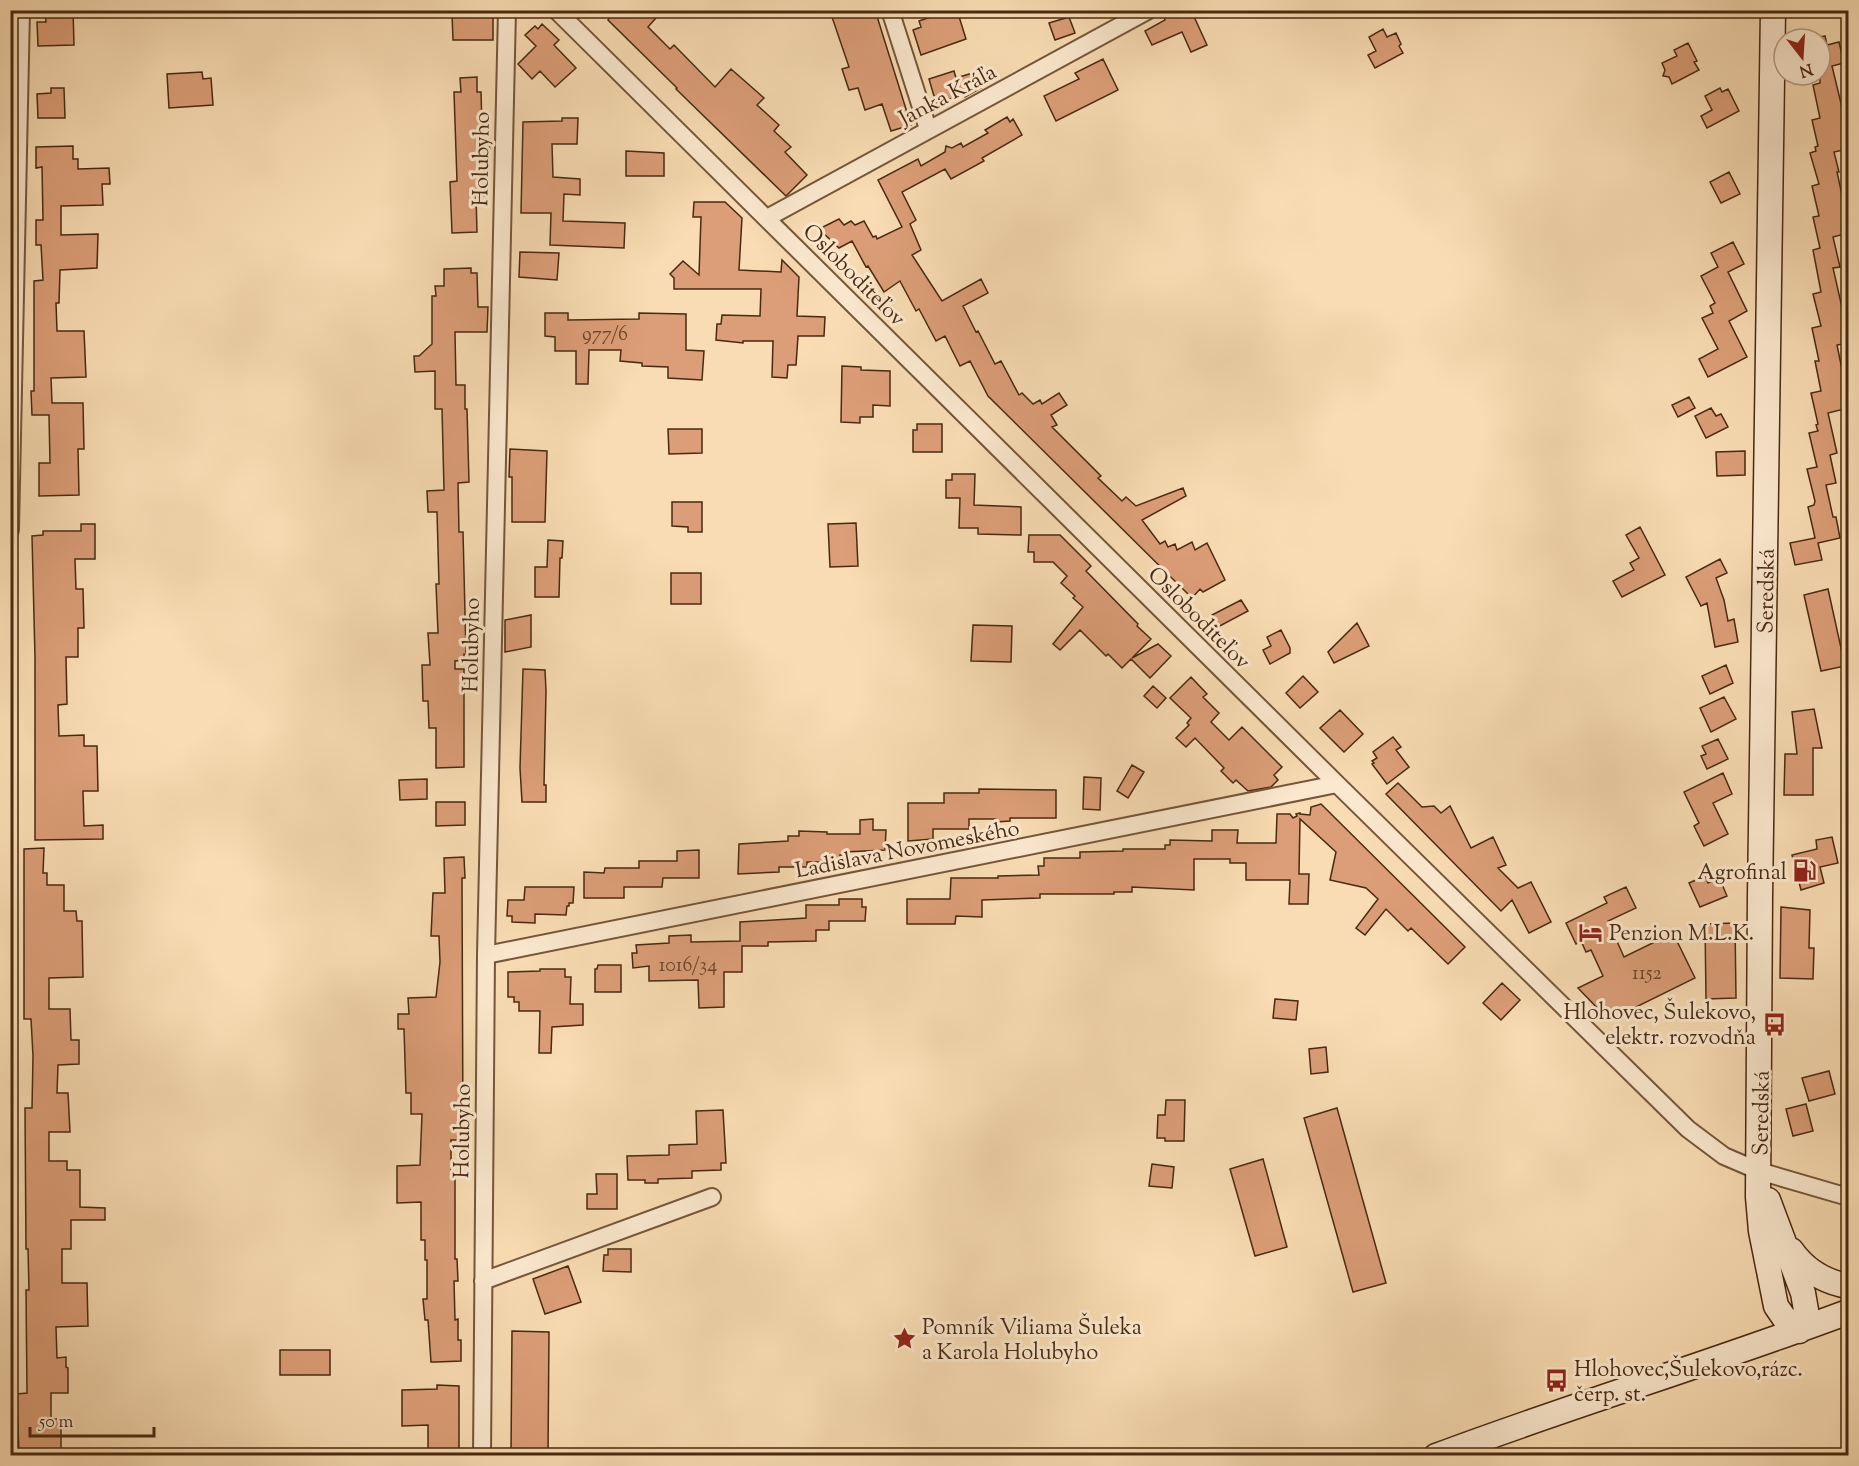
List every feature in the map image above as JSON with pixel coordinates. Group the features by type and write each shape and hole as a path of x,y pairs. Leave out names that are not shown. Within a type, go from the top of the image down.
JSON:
{"street":[{"path":"10,530 21,10"},
{"name":"Holubyho","path":"482,1455 486,955 507,10"},
{"name":"Osloboditeľov","path":"556,10 1688,1129 1724,1156 1759,1171 1848,1197"},
{"path":"890,10 928,129"},
{"name":"Janka Kráľa","path":"767,218 1149,10"},
{"name":"Seredská","path":"1773,10 1760,896 1759,1214 1776,1306"},
{"name":"Ladislava Novomeského","path":"486,955 1337,784"},
{"name":"Seredská","path":"1759,1171 1777,1228 1805,1301 1806,1310 1799,1331"},
{"path":"483,1281 712,1197"},
{"name":"Seredská","path":"1777,1228 1794,1256 1803,1265 1827,1280 1848,1286"},
{"path":"1776,1306 1787,1322 1799,1331"},
{"path":"1752,1347 1774,1318 1776,1306"},
{"path":"1436,1455 1521,1424 1799,1331 1848,1312"}],"building":[{"path":"45,10 73,10 74,45 38,46 37,22 46,22"},
{"path":"602,10 663,10 648,27 670,49 674,45 715,87 731,69 764,98 757,105 779,125 774,131 791,147 785,152 807,175 786,196 676,89 608,20 609,18"},
{"path":"855,10 875,10 911,125 891,131 882,104 865,110 858,88 849,90 842,69 849,67 832,17"},
{"path":"941,10 957,10 966,39 921,55 913,30 921,27 919,21 942,13"},
{"path":"1179,10 1191,10 1207,45 1191,52 1182,32 1152,45 1145,31 1165,20 1164,17"},
{"path":"452,14 485,14 485,17 493,17 493,40 453,40"},
{"path":"1069,17 1075,33 1055,40 1049,23"},
{"path":"542,24 559,40 554,45 576,68 555,87 540,71 532,79 518,64 536,46 525,35 535,26 538,29"},
{"path":"1383,29 1387,37 1396,33 1403,53 1375,68 1368,55 1376,51 1369,37"},
{"path":"1839,42 1844,63 1832,66 1832,44"},
{"path":"1688,43 1699,70 1672,84 1669,77 1663,76 1665,70 1662,63 1677,56 1674,50"},
{"path":"1103,59 1118,90 1056,121 1044,96 1079,79 1075,73"},
{"path":"1832,66 1848,126 1848,149 1834,152 1848,233 1833,237 1840,267 1833,268 1843,312 1848,311 1848,343 1837,345 1848,394 1848,408 1828,413 1837,453 1830,455 1836,483 1826,485 1840,538 1818,543 1822,560 1795,565 1790,543 1815,538 1808,507 1814,505 1815,501 1807,469 1817,467 1809,433 1818,431 1811,393 1821,391 1815,361 1819,361 1812,328 1821,326 1813,294 1821,292 1813,250 1820,248 1813,217 1819,216 1812,186 1819,184 1810,153 1816,151 1815,147 1818,146 1812,120 1820,118 1813,87 1832,87"},
{"path":"954,71 956,78 976,72 981,88 965,97 964,95 936,103 929,79"},
{"path":"202,72 203,79 211,78 213,105 169,108 167,74"},
{"path":"477,77 477,92 481,92 482,126 489,126 490,157 485,157 485,196 476,196 477,232 452,233 450,182 457,181 454,92 461,92 460,78"},
{"path":"51,88 64,88 65,118 38,118 37,94 51,93"},
{"path":"1720,88 1722,92 1728,89 1739,111 1707,128 1701,116 1712,110 1705,96"},
{"path":"1007,117 1010,122 1013,119 1022,135 982,158 984,161 951,179 945,169 902,192 916,220 910,224 921,250 912,255 942,301 981,279 988,293 963,306 995,364 1001,361 1019,395 1022,393 1033,404 1040,400 1042,404 1059,393 1067,405 1051,415 1057,425 1052,427 1101,476 1098,478 1122,501 1126,497 1136,506 1183,488 1186,496 1142,520 1160,544 1165,541 1168,547 1175,544 1177,550 1192,542 1195,550 1207,543 1225,580 1203,592 1200,589 1192,598 988,396 970,361 960,366 945,336 936,341 919,309 916,311 900,281 884,292 868,266 866,267 852,241 839,248 819,229 839,219 844,225 851,221 855,225 864,221 873,237 876,236 877,239 902,227 878,180 918,159 921,166 945,152 946,146 952,148 961,143 963,147 988,133 985,130"},
{"path":"562,118 578,118 577,144 552,144 553,177 580,179 580,195 564,194 563,221 625,223 624,248 550,245 551,213 521,213 523,122 562,121"},
{"path":"73,146 73,159 78,159 78,169 109,168 110,184 102,184 103,205 61,206 61,235 98,234 97,268 60,270 59,303 56,303 57,331 84,331 86,377 51,378 52,403 83,403 84,449 78,449 79,495 39,496 39,463 50,463 49,415 32,415 34,281 43,280 41,245 36,245 36,220 43,220 42,167 36,168 36,147"},
{"path":"626,151 664,153 664,176 626,176"},
{"path":"1729,172 1740,194 1721,203 1710,182"},
{"path":"694,202 725,202 742,218 739,270 781,272 782,260 799,277 797,316 825,317 824,336 798,336 796,365 788,365 787,378 772,377 773,341 743,341 743,343 716,340 717,324 721,324 722,315 760,316 761,289 674,289 674,278 670,274 683,261 699,275 701,217 693,217"},
{"path":"1733,242 1744,264 1728,272 1747,311 1729,321 1747,357 1708,377 1699,359 1718,349 1702,318 1713,313 1710,306 1715,303 1701,276 1718,267 1711,253"},
{"path":"520,252 559,253 557,280 519,277"},
{"path":"471,268 471,273 477,273 478,307 488,307 487,332 455,332 456,385 465,385 469,482 458,483 459,532 463,532 466,654 464,654 464,660 455,661 455,669 464,669 464,767 436,768 436,728 429,728 428,701 423,701 422,665 430,665 428,633 438,633 437,512 428,512 427,491 444,490 442,409 435,409 435,371 415,372 414,356 419,356 432,344 432,296 436,296 435,286 444,286 444,269"},
{"path":"545,313 568,313 568,320 639,319 639,313 686,314 686,350 704,351 702,380 668,378 668,367 642,366 642,363 620,361 621,350 589,350 588,384 576,384 576,351 555,351 555,337 545,336"},
{"path":"842,366 861,367 861,370 890,371 890,406 873,405 873,417 860,417 860,423 841,422"},
{"path":"1689,397 1695,408 1678,417 1672,405"},
{"path":"1711,408 1716,416 1721,414 1728,427 1706,438 1695,416"},
{"path":"917,424 942,424 942,452 913,452 913,430 917,430"},
{"path":"668,429 702,429 702,453 669,454"},
{"path":"510,449 547,451 545,522 512,522"},
{"path":"1745,451 1745,475 1717,476 1716,452"},
{"path":"952,474 975,474 974,505 1021,507 1021,535 978,534 978,528 959,528 960,498 946,498 946,480 952,480"},
{"path":"672,502 702,502 702,532 688,532 688,527 672,526"},
{"path":"856,523 858,566 830,567 828,524"},
{"path":"81,524 95,524 95,559 75,559 76,589 83,589 84,628 78,628 78,657 66,657 67,704 58,705 59,736 84,735 84,746 97,746 98,791 83,791 84,826 103,825 103,839 35,840 32,536 43,535 43,531 81,531"},
{"path":"1640,527 1665,575 1622,597 1613,581 1634,570 1630,563 1639,558 1626,535"},
{"path":"1029,535 1060,535 1091,566 1086,571 1151,639 1132,658 1158,644 1171,656 1150,678 1131,659 1122,668 1108,654 1106,656 1080,630 1060,650 1053,644 1083,607 1061,583 1067,576 1053,562 1034,562 1034,552 1028,552"},
{"path":"548,540 563,541 559,597 535,597 535,567 547,567"},
{"path":"1720,559 1727,573 1716,578 1728,621 1734,619 1738,642 1715,647 1707,603 1701,606 1686,577"},
{"path":"671,573 701,573 701,604 671,604"},
{"path":"1828,589 1845,666 1821,671 1804,595"},
{"path":"1241,600 1248,611 1216,628 1212,615"},
{"path":"531,615 531,647 505,652 505,620"},
{"path":"1357,623 1369,646 1334,663 1328,652"},
{"path":"973,625 1012,626 1011,662 971,661"},
{"path":"1281,630 1290,648 1290,653 1270,664 1263,650 1271,646 1267,637"},
{"path":"1726,665 1733,683 1710,694 1702,676"},
{"path":"523,669 545,670 544,785 546,785 546,802 522,802 520,768"},
{"path":"1303,676 1318,692 1300,708 1286,693"},
{"path":"1191,677 1207,694 1203,697 1219,713 1211,722 1229,740 1242,727 1282,767 1274,775 1278,780 1271,787 1248,791 1236,780 1233,783 1221,771 1224,768 1195,738 1186,747 1176,738 1189,725 1187,723 1191,718 1170,698"},
{"path":"1153,686 1166,698 1157,708 1144,696"},
{"path":"1724,697 1736,719 1711,732 1700,708"},
{"path":"1814,709 1822,748 1813,748 1813,795 1784,795 1785,754 1797,754 1792,712"},
{"path":"1340,710 1363,734 1344,752 1320,728"},
{"path":"1393,737 1401,747 1396,750 1409,767 1387,784 1372,764 1374,763 1372,761 1377,758 1373,752"},
{"path":"1718,739 1728,759 1707,769 1701,756 1706,754 1702,746"},
{"path":"1132,765 1144,772 1128,798 1117,791"},
{"path":"1723,773 1732,794 1713,803 1728,834 1704,846 1694,826 1699,823 1684,792"},
{"path":"1084,777 1101,778 1100,810 1083,809"},
{"path":"427,779 427,799 400,800 399,780"},
{"path":"1398,783 1422,807 1434,806 1441,813 1450,806 1471,848 1493,837 1506,865 1498,868 1518,888 1531,882 1551,922 1529,933 1512,900 1501,911 1386,794"},
{"path":"979,789 1056,790 1056,818 1010,818 1010,821 996,822 996,819 969,819 969,829 933,829 933,839 908,841 908,803 944,803 944,793 979,793"},
{"path":"436,802 465,802 465,825 436,826"},
{"path":"1321,804 1465,947 1448,964 1411,928 1408,931 1386,909 1365,935 1356,928 1378,899 1366,888 1330,880 1336,852 1300,819 1299,874 1309,874 1308,904 1289,904 1290,880 1246,880 1246,863 1230,863 1230,859 1194,859 1194,890 1132,887 1132,892 1114,892 1114,894 1040,894 1040,898 982,900 982,917 956,916 955,924 907,924 907,899 950,899 951,878 1039,875 1038,866 1044,866 1044,858 1080,858 1080,852 1165,849 1165,845 1170,845 1170,840 1212,841 1212,830 1238,830 1237,843 1276,843 1277,814 1290,814 1293,818 1300,813 1310,815 1311,807"},
{"path":"873,819 873,830 886,830 885,850 845,852 845,855 840,855 840,862 807,862 807,867 779,867 779,872 738,874 739,844 788,841 788,836 799,836 799,831 860,834 860,820"},
{"path":"1832,837 1838,863 1820,867 1824,883 1801,890 1792,855 1817,849 1816,840"},
{"path":"44,848 43,873 47,873 47,885 64,885 64,911 76,911 77,921 82,921 83,977 49,978 49,1009 70,1009 71,1040 79,1040 79,1064 58,1065 57,1093 68,1093 70,1132 49,1132 49,1161 67,1161 67,1170 80,1170 80,1207 105,1208 105,1220 71,1220 71,1249 62,1249 62,1283 87,1283 88,1326 56,1327 57,1358 66,1357 68,1368 68,1393 51,1393 51,1419 61,1419 61,1455 19,1455 17,1394 27,1393 26,1290 29,1290 28,1249 26,1249 25,1108 32,1108 33,1056 31,1019 24,1019 24,849"},
{"path":"699,850 699,878 663,878 662,887 624,887 624,898 584,898 584,872 604,873 605,868 639,868 639,861 677,861 677,851"},
{"path":"464,857 465,878 462,878 463,1140 451,1140 451,1177 455,1177 455,1259 457,1259 458,1281 454,1281 455,1320 458,1319 461,1361 431,1362 428,1320 425,1320 423,1299 427,1299 427,1260 425,1260 425,1240 421,1240 421,1202 397,1203 397,1166 420,1165 422,1114 411,1114 411,1093 406,1093 404,1029 398,1029 398,1014 409,1014 408,998 436,997 440,962 439,936 431,936 433,893 445,893 444,858"},
{"path":"1705,876 1708,883 1719,877 1727,896 1700,907 1689,883"},
{"path":"525,887 574,887 573,903 567,906 566,915 535,914 535,923 512,922 512,916 507,916 508,900 524,900"},
{"path":"1626,887 1636,908 1608,921 1624,957 1673,933 1695,978 1622,1014 1619,1007 1604,1015 1578,988 1603,976 1591,950 1586,952 1581,941 1576,944 1566,923 1607,903 1604,897"},
{"path":"839,899 862,899 862,907 866,907 865,921 829,921 829,930 816,930 816,941 768,942 768,946 742,946 742,972 724,972 724,1007 699,1008 698,980 649,981 649,966 633,968 632,953 637,953 636,945 669,943 669,936 691,935 691,942 740,941 740,922 806,918 806,905 839,905"},
{"path":"1781,907 1810,910 1809,948 1814,948 1813,979 1780,978"},
{"path":"1735,923 1736,998 1706,999 1705,924"},
{"path":"598,965 621,965 621,992 595,992 595,969"},
{"path":"540,969 565,969 565,977 571,977 570,1004 583,1004 583,1025 552,1027 551,1053 539,1053 540,1011 519,1011 519,1002 514,1002 514,997 508,997 508,972 540,971"},
{"path":"1502,983 1520,1000 1501,1020 1483,1003"},
{"path":"1275,999 1298,1001 1296,1020 1273,1018"},
{"path":"1326,1047 1328,1072 1311,1074 1309,1049"},
{"path":"1829,1071 1835,1094 1809,1101 1802,1078"},
{"path":"1166,1100 1185,1100 1184,1141 1165,1141 1165,1138 1157,1138 1158,1115 1165,1115"},
{"path":"1806,1104 1813,1131 1793,1136 1786,1109"},
{"path":"1337,1108 1386,1283 1353,1292 1304,1118"},
{"path":"723,1110 726,1163 721,1163 721,1170 692,1171 692,1178 658,1179 658,1183 628,1180 627,1156 669,1155 669,1145 697,1144 696,1111"},
{"path":"1263,1159 1287,1247 1255,1256 1230,1169"},
{"path":"1152,1164 1174,1167 1172,1188 1149,1186"},
{"path":"596,1174 617,1174 617,1209 587,1209 587,1194 597,1194"},
{"path":"608,1249 631,1249 631,1272 603,1271 604,1255 608,1255"},
{"path":"568,1266 581,1302 545,1314 533,1279"},
{"path":"512,1331 549,1332 548,1455 511,1455"},
{"path":"280,1350 330,1350 330,1375 280,1375"},
{"path":"437,1385 459,1386 459,1455 446,1455 446,1450 428,1450 428,1425 402,1426 402,1390 437,1389"}],"place":[{"name":"Agrofinal","path":"1805,871"},
{"name":"Penzion M.L.K.","path":"1591,932"},
{"name":"Hlohovec, Šulekovo, elektr. rozvodňa","path":"1774,1024"},
{"name":"Pomník Viliama Šuleka a Karola Holubyho","path":"904,1339"},
{"name":"Hlohovec,Šulekovo,rázc. čerp. st.","path":"1556,1381"}]}
